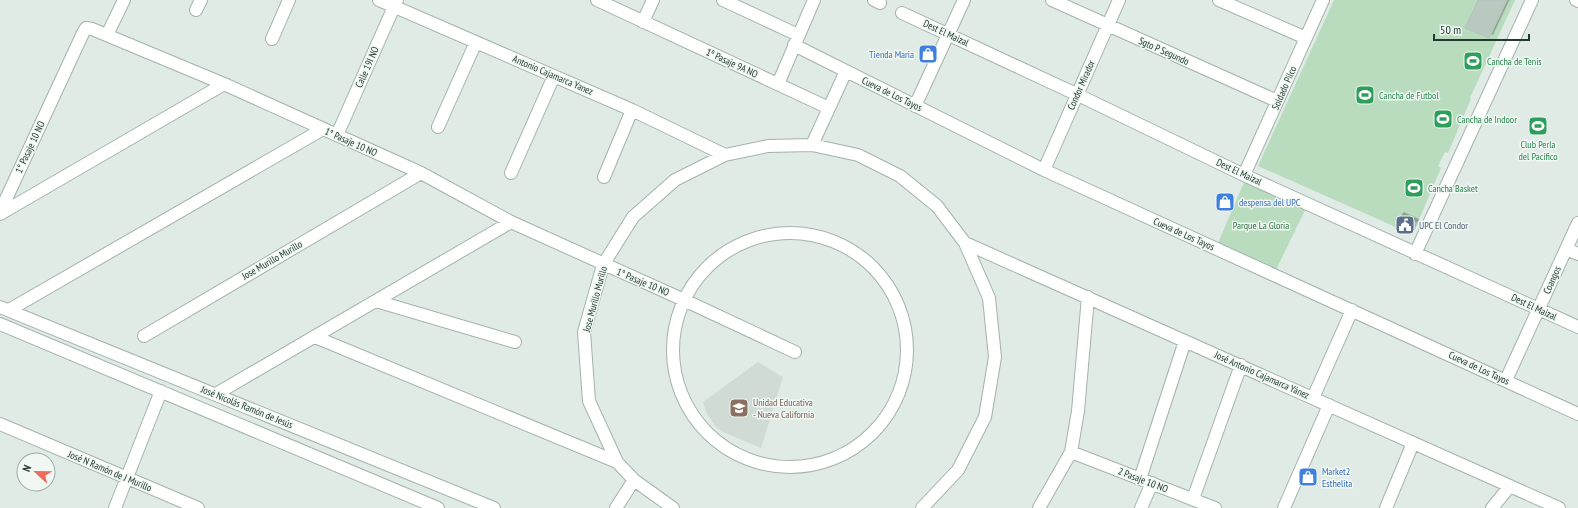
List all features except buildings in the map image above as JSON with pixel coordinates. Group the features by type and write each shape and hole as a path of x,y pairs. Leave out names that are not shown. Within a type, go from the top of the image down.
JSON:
{"street":[{"path":"107,35 124,0"},
{"path":"272,38 289,0"},
{"name":"Antonio Cajamarca Yanez","path":"379,0 396,3 476,42 632,110 725,155"},
{"name":"1º Pasaje 9A NO","path":"597,0 829,108"},
{"path":"643,22 653,0"},
{"name":"Cueva de Los Tayos","path":"723,0 796,40 846,71 1044,170 1578,414"},
{"path":"778,84 814,0"},
{"path":"915,106 964,0"},
{"name":"Sgto P Segundo","path":"1052,0 1277,101"},
{"name":"Condor Mirador","path":"1044,170 1118,0"},
{"path":"1220,0 1306,38"},
{"name":"Soldado Pilco","path":"1244,175 1323,0"},
{"path":"1415,254 1532,0"},
{"name":"Calle 19I NO","path":"337,135 396,3"},
{"name":"Dest El Maizal","path":"902,13 1076,94 1244,175 1415,254 1540,309 1578,328"},
{"name":"1° Pasaje 10 NO","path":"0,213 83,33 86,28 92,29 224,84 421,173 511,222 795,352"},
{"path":"438,127 476,42"},
{"path":"812,145 846,71"},
{"path":"511,173 554,76"},
{"path":"0,213 224,84"},
{"path":"604,177 632,110"},
{"path":"4,309 323,129"},
{"name":"Jose Murillo Murillo","path":"673,508 634,480 617,462 589,401 584,332 603,264 633,217 675,180 725,155 768,146 812,145 858,156 900,176 937,206 965,242 989,298 996,357 985,417 958,470 922,508"},
{"name":"Jose Murillo Murillo","path":"144,336 421,173"},
{"path":"216,394 511,222"},
{"name":"Coangos","path":"1506,380 1540,309 1578,223"},
{"path":"775,233 814,234 850,248 879,273 899,306 908,344 903,383 886,418 859,446 825,463 786,468 748,461 715,441 690,412 675,376 674,337 684,300 707,268 738,245 775,233"},
{"name":"José Antonio Cajamarca Yánez","path":"965,242 1559,508"},
{"path":"1566,249 1578,254"},
{"path":"1040,508 1071,452 1078,411 1088,298"},
{"path":"376,301 515,342"},
{"name":"José Nicolás Ramón de Jesús","path":"4,309 494,508"},
{"path":"1313,398 1352,310"},
{"name":"José Nicolás Ramón de Jesús","path":"0,324 438,508"},
{"path":"315,337 617,462"},
{"path":"1140,479 1185,341"},
{"path":"1192,499 1240,365"},
{"path":"115,508 161,391"},
{"path":"1284,508 1329,405"},
{"name":"José N Ramón de J Murillo","path":"0,424 198,508"},
{"path":"1386,508 1413,443"},
{"name":"2 Pasaje 10 NO","path":"1071,452 1140,479 1152,482 1215,508"},
{"path":"616,508 634,480"},
{"path":"1141,508 1152,482"},
{"path":"1492,508 1510,486"}],"shaded area":[{"name":"Unidad Educativa - Nueva California","path":"758,362 783,377 761,448 723,432 715,426 707,414 703,402"}],"green space":[{"path":"1334,0 1515,0 1470,98 1471,99 1448,153 1445,152 1438,166 1441,168 1418,222 1413,220 1407,232 1258,166"},
{"name":"Parque La Gloria","path":"1245,180 1306,208 1276,270 1218,243"}],"place":[{"name":"Tienda Maria","path":"928,54"},
{"name":"Cancha de Tenis","path":"1473,61"},
{"name":"Cancha de Futbol","path":"1365,95"},
{"name":"Cancha de Indoor","path":"1443,119"},
{"name":"Club Perla del Pacífico","path":"1538,126"},
{"name":"Cancha Basket","path":"1414,188"},
{"name":"despensa del UPC","path":"1225,202"},
{"name":"UPC El Condor","path":"1405,225"},
{"name":"Unidad Educativa - Nueva California","path":"739,408"},
{"name":"Market2 Esthelita","path":"1308,477"}]}
